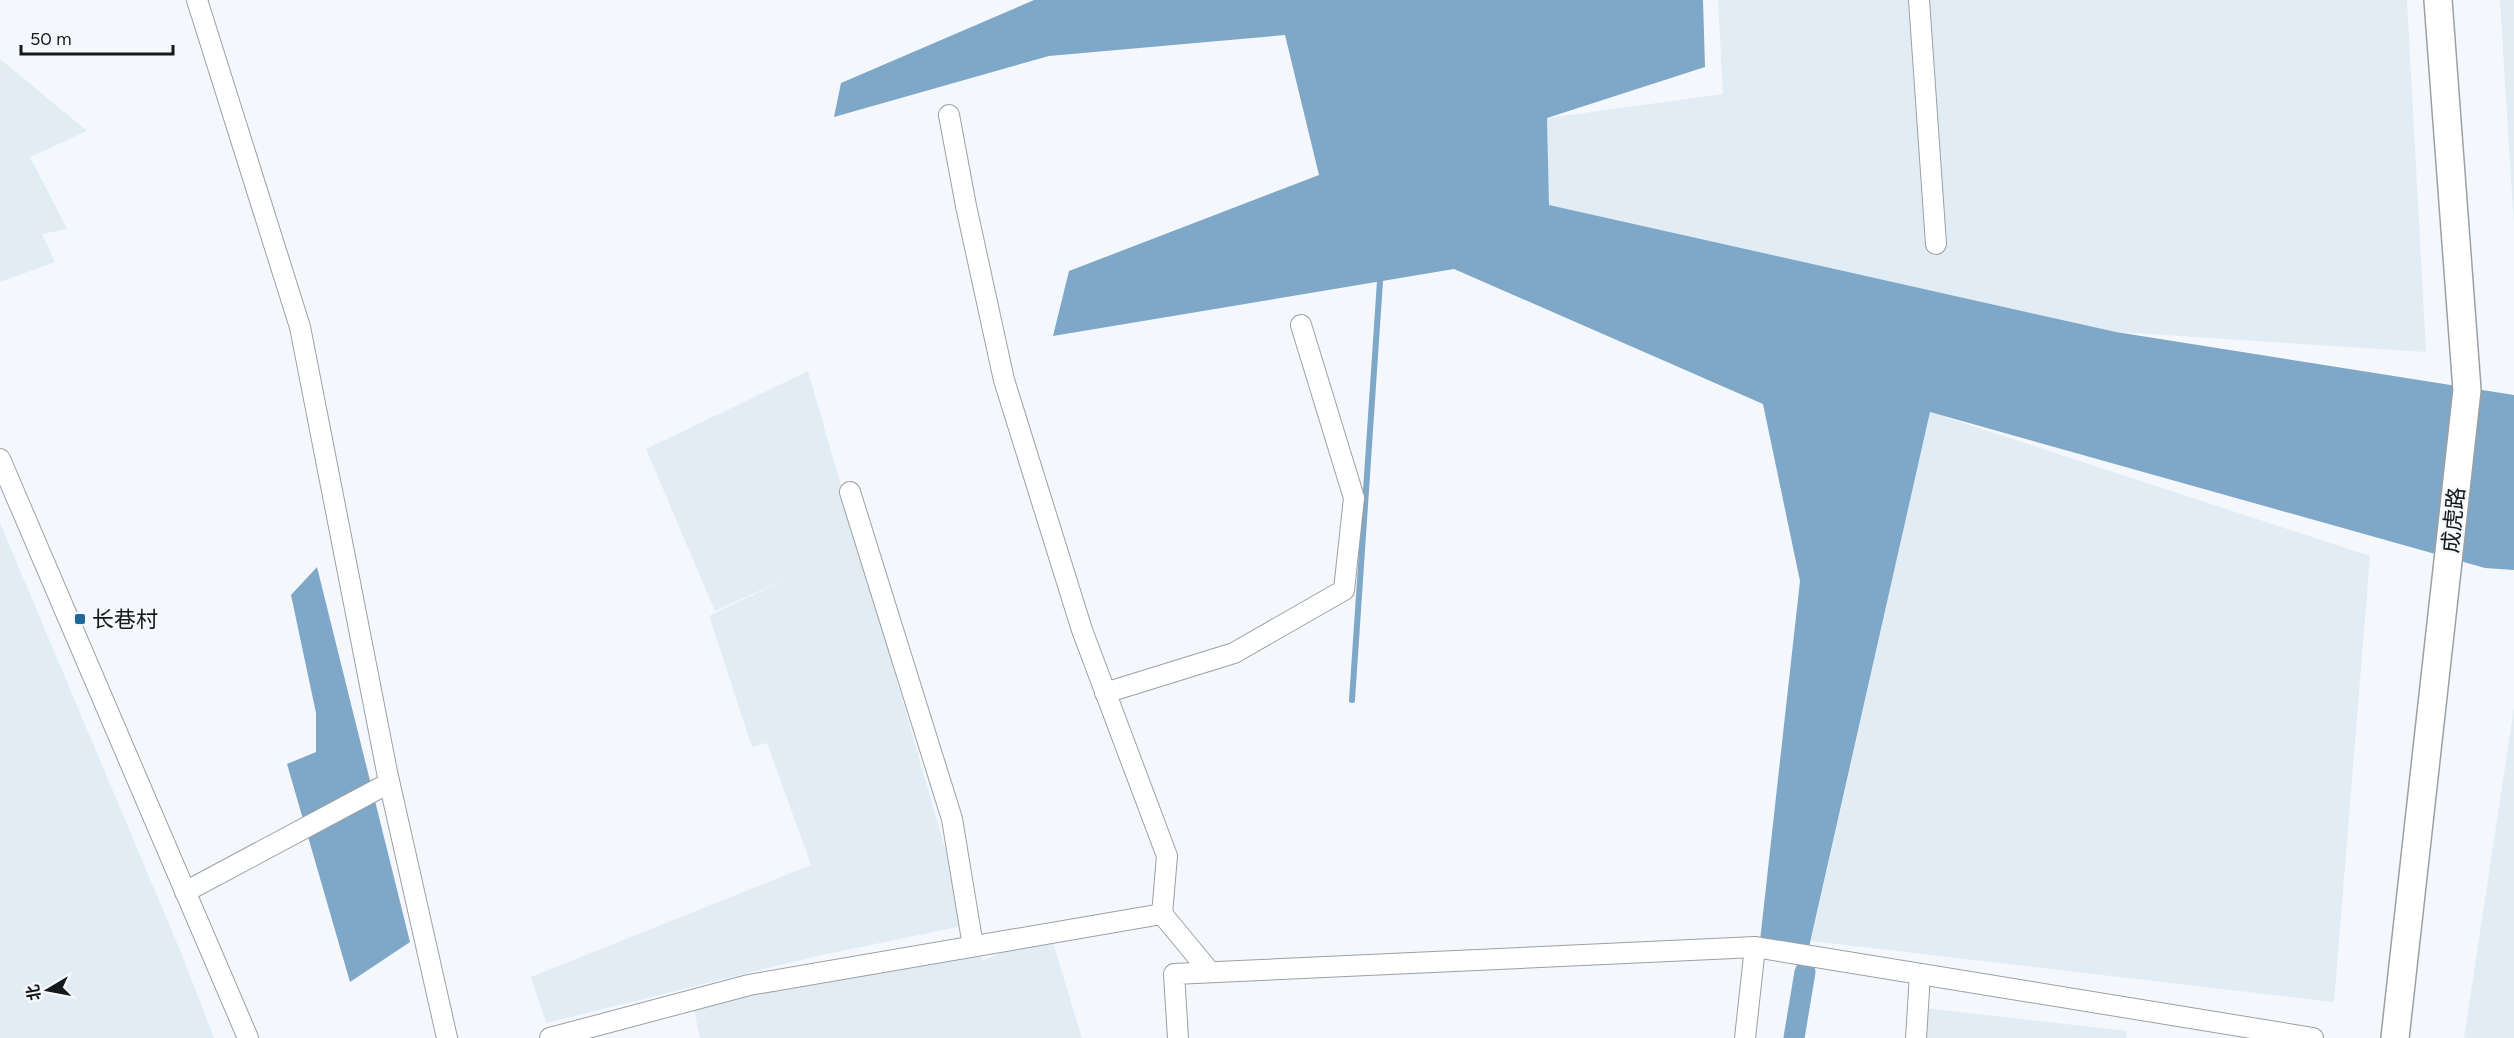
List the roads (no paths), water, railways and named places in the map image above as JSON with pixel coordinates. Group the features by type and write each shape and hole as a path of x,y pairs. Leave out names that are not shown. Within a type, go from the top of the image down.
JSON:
{"street":[{"path":"197,0 300,327 389,783 447,1038"},
{"path":"1919,0 1936,244"},
{"name":"成虎路","path":"2396,1038 2467,390 2438,0"},
{"path":"950,115 966,206 1005,380 1082,630 1167,856 1162,914 1210,972"},
{"path":"1105,693 1234,653 1344,590 1354,498 1301,325"},
{"path":"0,459 248,1038"},
{"path":"850,492 952,819 973,946"},
{"path":"185,892 389,783"},
{"path":"549,1038 749,985 1162,914"},
{"path":"1744,1038 1755,947"},
{"path":"1178,1038 1174,974 1755,947 2313,1038"},
{"path":"1916,1038 1920,974"}],"water":[{"path":"1034,0 1703,0 1705,67 1547,118 1549,205 2116,332 2514,395 2514,570 2485,568 1930,412 1805,965 1759,950 1800,581 1763,404 1454,269 1053,336 1069,271 1319,175 1285,35 1049,56 834,117 841,83"},
{"path":"317,567 410,942 350,982 287,764 316,752 316,713 291,595"}],"waterway":[{"path":"1352,700 1380,281"},
{"path":"1794,1038 1805,972"}],"place":[{"name":"长巷村","path":"80,619"}]}
